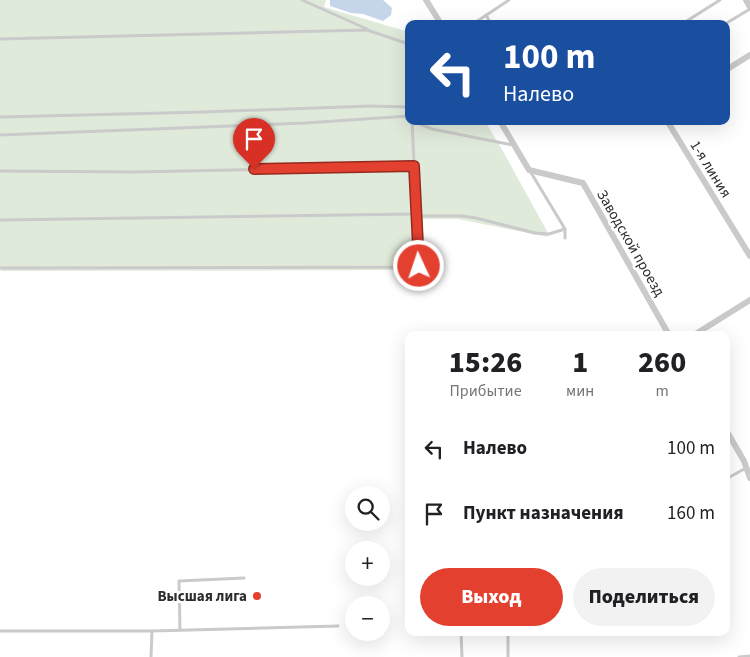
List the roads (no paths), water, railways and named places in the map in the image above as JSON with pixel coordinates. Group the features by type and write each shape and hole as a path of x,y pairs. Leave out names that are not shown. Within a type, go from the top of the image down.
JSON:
{"street":[{"path":"426,0 438,20"},
{"path":"746,0 750,8"},
{"path":"730,68 750,55"},
{"path":"502,125 529,170"},
{"name":"1-я линия","path":"670,125 750,256"},
{"name":"Заводской проезд","path":"529,170 583,183 667,331"},
{"path":"700,331 750,300"},
{"path":"730,437 747,468 750,478"}],"lane":[{"path":"302,0 367,30 405,42"},
{"path":"478,20 509,0"},
{"path":"688,20 720,0"},
{"path":"730,21 750,8"},
{"path":"486,15 489,20"},
{"path":"0,39 367,30"},
{"path":"0,117 370,106 405,108"},
{"path":"0,135 305,124 405,116"},
{"path":"0,268 419,266 412,125"},
{"path":"422,125 432,129 514,145"},
{"path":"0,172 134,172 414,166"},
{"path":"529,170 564,229 565,238"},
{"path":"0,220 416,214"},
{"path":"424,216 462,216 535,233 549,234 564,229"},
{"path":"730,477 747,468"},
{"path":"180,630 179,581 244,578"},
{"path":"0,631 152,631 338,626"},
{"path":"151,657 152,631"},
{"path":"461,636 462,657"},
{"path":"508,636 508,657"},
{"path":"739,657 750,656"}],"water":[{"path":"330,0 383,0 392,8 391,15 383,21 330,6"}],"place":[{"name":"Высшая лига","path":"257,596"}]}
